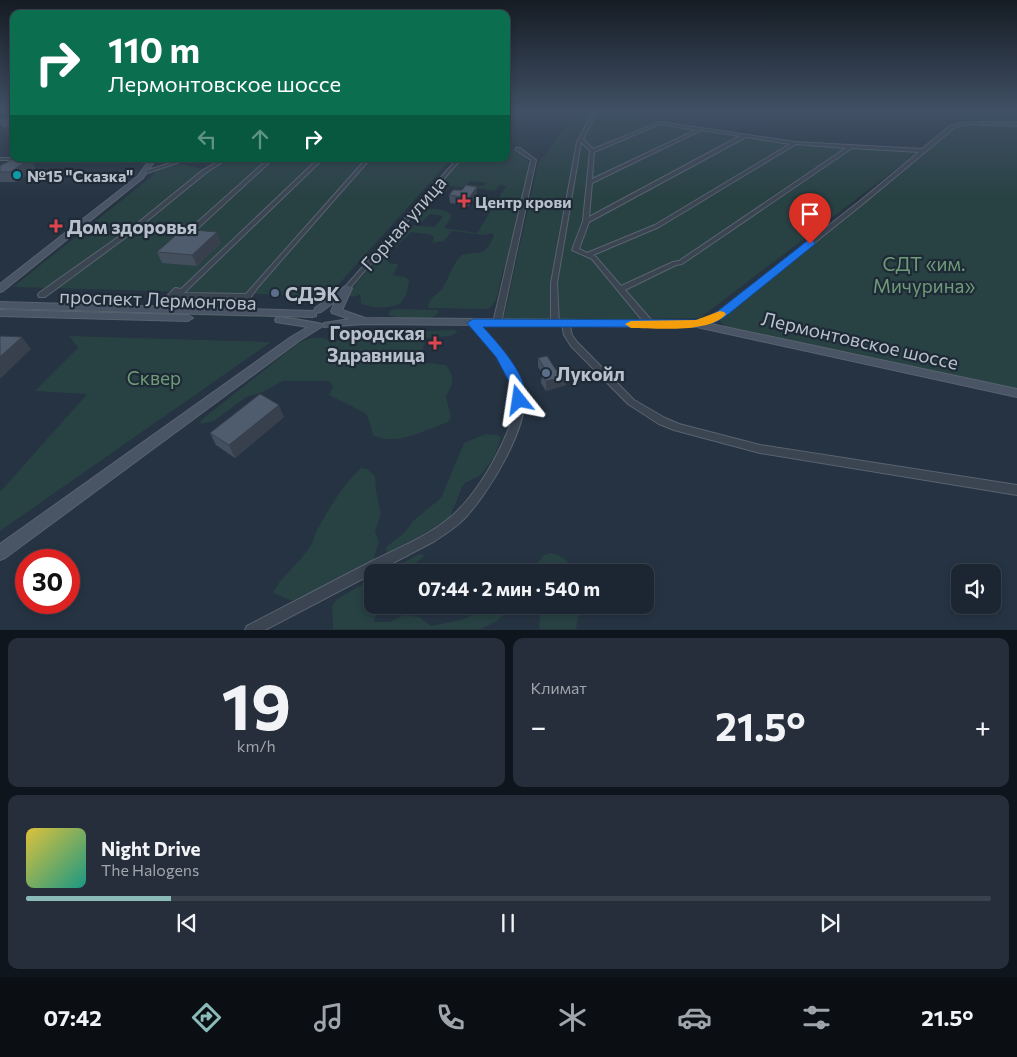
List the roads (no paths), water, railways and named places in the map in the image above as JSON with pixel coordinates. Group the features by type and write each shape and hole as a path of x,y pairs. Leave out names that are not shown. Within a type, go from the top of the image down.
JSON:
{"street":[{"path":"581,139 592,150 586,221 575,250 594,258 650,324"},
{"path":"555,324 554,283 581,139"},
{"path":"592,150 619,139"},
{"path":"590,182 679,139"},
{"path":"586,221 738,139"},
{"path":"777,139 924,151"},
{"path":"697,324 722,313 937,139"},
{"path":"587,255 658,226 795,142"},
{"path":"620,289 675,263 680,263 852,146"},
{"path":"497,323 534,160 518,149"},
{"path":"0,289 141,177 151,162"},
{"path":"145,172 177,162"},
{"path":"42,295 136,227 204,172 220,162"},
{"path":"136,227 194,229 268,162"},
{"path":"247,296 178,295 318,162"},
{"path":"236,312 247,296 365,162"},
{"name":"Горная улица","path":"347,288 456,162"},
{"path":"158,310 234,236"},
{"path":"317,320 337,318 336,311 347,288"},
{"path":"0,553 295,339 317,320 347,288"},
{"name":"проспект Лермонтова","path":"0,305 236,312 317,320"},
{"path":"317,320 326,309 364,320"},
{"name":"проспект Лермонтова","path":"0,313 317,320"},
{"path":"317,320 364,320"},
{"name":"Лермонтовское шоссе","path":"364,320 555,324 697,324 1017,393"},
{"path":"295,321 299,327 295,339"},
{"path":"251,630 429,538 462,514 512,435 518,417 519,389 501,354 473,323"},
{"path":"566,324 568,335 574,344 631,402 662,421 677,427 760,450 1017,490"}],"place":[{"name":"№15 \"Сказка\"","path":"17,175"},
{"name":"Центр крови","path":"464,201"},
{"name":"Дом здоровья","path":"56,226"},
{"name":"СДЭК","path":"275,293"},
{"name":"Городская Здравница","path":"435,343"},
{"name":"Лукойл","path":"546,373"}],"park label":[{"name":"СДТ «им. Мичурина»","path":"924,274"},
{"name":"Сквер","path":"154,377"}]}
